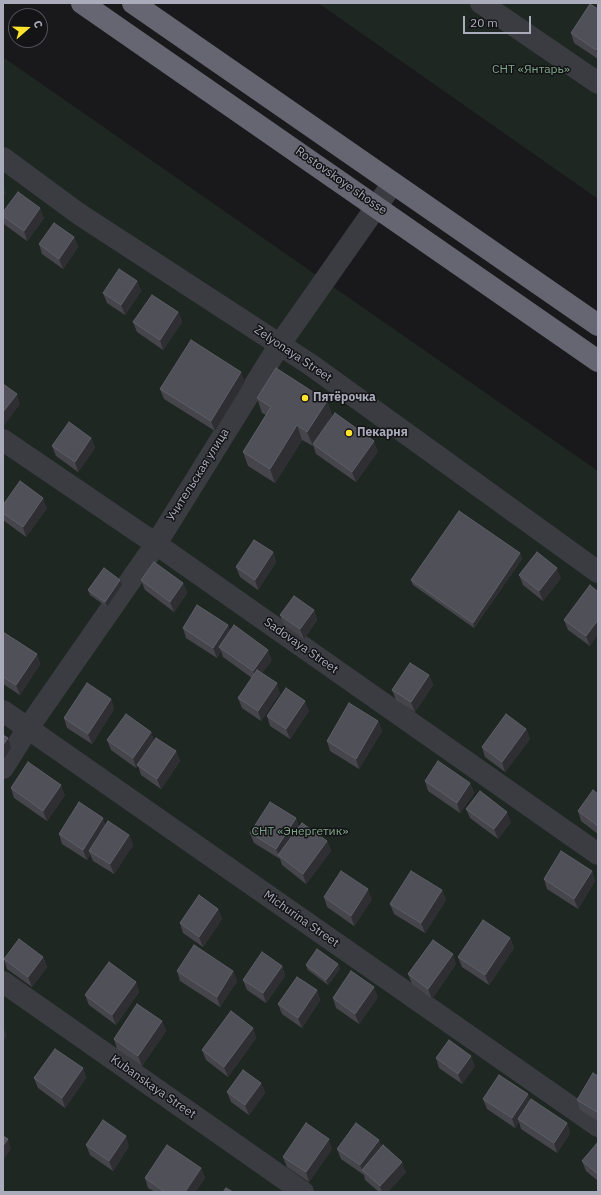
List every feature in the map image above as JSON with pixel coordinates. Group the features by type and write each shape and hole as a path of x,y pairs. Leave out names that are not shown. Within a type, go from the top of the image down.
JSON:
{"highway":[{"name":"Rostovskoye shosse","path":"82,3 598,361"},
{"path":"133,3 598,325"}],"street":[{"path":"481,3 598,83"},
{"name":"Zelyonaya Street","path":"3,158 79,214 280,344 598,572"},
{"name":"Учительская улица","path":"3,768 28,728 156,544 280,344 378,207 393,182"},
{"name":"Sadovaya Street","path":"3,440 156,544 598,854"},
{"name":"Michurina Street","path":"3,711 598,1126"},
{"name":"Kubanskaya Street","path":"3,982 303,1192"}],"green space":[{"name":"СНТ «Янтарь»","path":"318,3 598,3 598,199"},
{"name":"СНТ «Энергетик»","path":"3,57 598,471 598,1192 3,1192"}],"building":[{"path":"590,4 598,9 598,47 596,50 571,33"},
{"path":"18,192 40,208 24,231 3,216 3,212"},
{"path":"54,223 74,237 59,259 39,244"},
{"path":"119,269 137,281 121,305 103,293"},
{"path":"152,295 178,312 160,340 133,322"},
{"path":"191,340 241,372 211,421 160,389"},
{"path":"276,368 327,401 307,432 297,425 270,469 243,452 271,407 257,398"},
{"path":"3,384 17,394 3,412"},
{"path":"335,413 374,441 352,472 313,444"},
{"path":"69,422 91,438 75,462 52,446"},
{"path":"20,481 43,498 23,527 3,513 3,505"},
{"path":"459,511 520,553 473,623 411,580"},
{"path":"254,540 273,552 255,580 236,567"},
{"path":"537,552 557,568 539,591 519,575"},
{"path":"154,562 183,583 170,602 141,580"},
{"path":"104,568 120,580 105,602 88,590"},
{"path":"590,585 598,592 598,620 586,636 564,620"},
{"path":"294,596 314,610 300,629 280,615"},
{"path":"197,605 228,625 213,648 183,628"},
{"path":"234,625 268,650 253,671 219,647"},
{"path":"3,632 37,654 16,685 3,677"},
{"path":"410,663 429,675 411,702 392,690"},
{"path":"257,670 277,683 258,711 238,698"},
{"path":"87,683 111,699 88,734 64,718"},
{"path":"286,688 305,701 286,729 267,716"},
{"path":"349,703 378,721 356,759 327,741"},
{"path":"126,714 151,732 133,758 107,740"},
{"path":"506,714 526,729 502,762 482,747"},
{"path":"3,735 8,738 3,745"},
{"path":"156,738 176,751 157,779 137,765"},
{"path":"438,761 470,783 457,803 425,781"},
{"path":"28,762 61,785 43,811 11,788"},
{"path":"593,790 598,794 598,826 578,811"},
{"path":"480,791 507,812 494,829 466,809"},
{"path":"79,802 103,818 83,850 59,834"},
{"path":"270,802 296,818 276,849 250,833"},
{"path":"108,821 129,835 110,864 89,851"},
{"path":"302,823 327,841 303,874 278,855"},
{"path":"561,851 592,871 574,899 544,879"},
{"path":"341,871 368,889 351,916 324,897"},
{"path":"411,871 442,890 421,923 390,904"},
{"path":"199,895 218,909 199,937 180,923"},
{"path":"483,920 510,938 485,975 458,957"},
{"path":"19,939 43,957 28,977 4,959"},
{"path":"433,940 453,954 428,989 408,974"},
{"path":"194,945 233,971 217,997 177,971"},
{"path":"317,949 338,964 326,980 306,965"},
{"path":"262,952 282,966 263,993 243,980"},
{"path":"109,962 136,982 112,1015 85,995"},
{"path":"351,971 374,987 355,1014 333,998"},
{"path":"297,977 317,990 298,1018 278,1004"},
{"path":"137,1004 162,1021 138,1056 114,1039"},
{"path":"231,1011 253,1028 224,1067 202,1050"},
{"path":"449,1040 471,1056 458,1074 436,1058"},
{"path":"55,1049 83,1068 62,1098 34,1078"},
{"path":"243,1070 261,1083 245,1105 227,1092"},
{"path":"593,1073 598,1076 597,1112 577,1100"},
{"path":"499,1075 528,1094 512,1118 483,1099"},
{"path":"531,1099 567,1123 554,1143 518,1119"},
{"path":"103,1120 126,1136 109,1161 86,1145"},
{"path":"306,1123 329,1139 306,1172 283,1157"},
{"path":"356,1123 379,1140 360,1165 337,1149"},
{"path":"3,1136 8,1139 3,1146"},
{"path":"598,1142 598,1174 582,1161"},
{"path":"167,1145 201,1168 185,1192 165,1192 145,1178"},
{"path":"383,1145 402,1162 380,1186 362,1170"},
{"path":"226,1188 233,1192 223,1192"}],"place":[{"name":"Пятёрочка","path":"305,398"},
{"name":"Пекарня","path":"349,433"}]}
